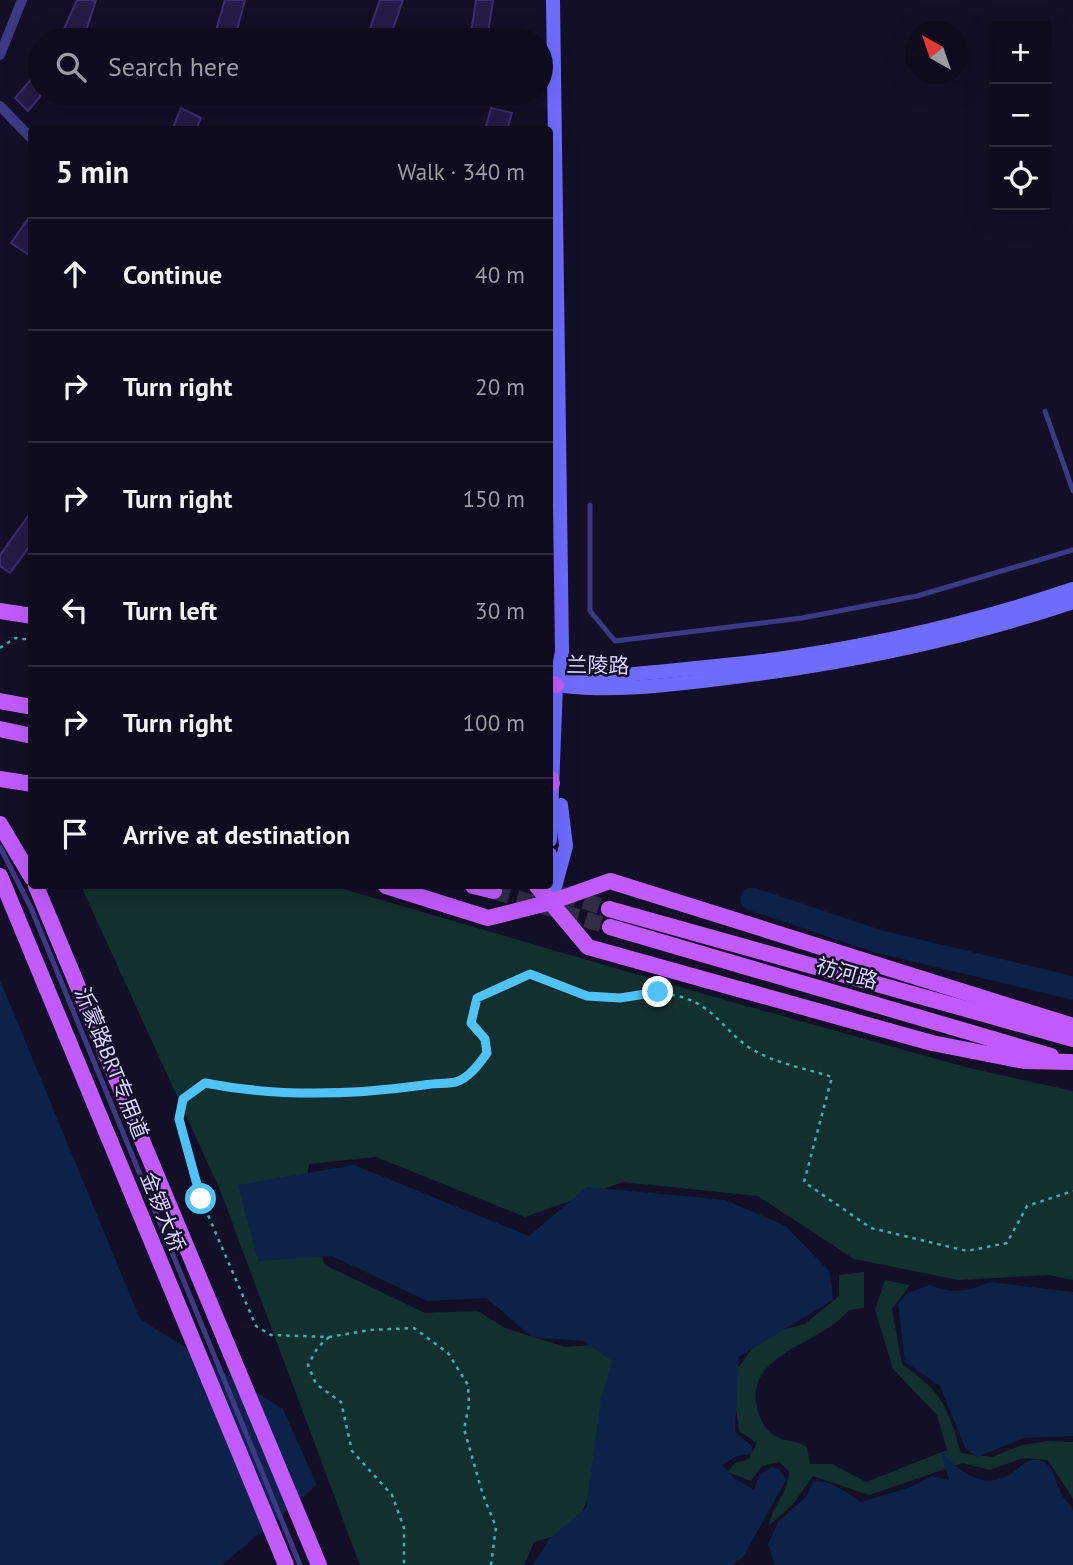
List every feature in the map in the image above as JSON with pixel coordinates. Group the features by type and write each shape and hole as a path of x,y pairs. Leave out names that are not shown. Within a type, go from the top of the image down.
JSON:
{"main road":[{"path":"545,0 545,28"},
{"path":"553,0 562,651 553,682"},
{"path":"545,105 545,126"},
{"name":"兰陵路","path":"553,685 587,676 710,667 822,651 975,618 1073,589"},
{"name":"兰陵路","path":"553,685 628,688 789,670 951,638 1073,602"},
{"path":"0,611 28,615"},
{"path":"0,620 28,624"},
{"path":"551,902 566,846 560,819 563,719 553,688"},
{"path":"0,701 28,706"},
{"path":"0,729 28,735"},
{"path":"0,779 28,784"},
{"path":"0,824 28,870"},
{"name":"金锣大桥","path":"0,876 286,1565"},
{"path":"396,889 488,918 551,902 610,881 1073,1026"},
{"name":"金锣大桥","path":"37,889 319,1565"},
{"path":"486,889 494,891"},
{"path":"540,889 588,947 932,1043 1024,1061 1072,1062"},
{"path":"551,889 551,902"},
{"name":"祊河路","path":"609,909 1073,1039"},
{"name":"祊河路","path":"610,927 1072,1062"}],"street":[{"path":"0,55 22,0"},
{"path":"0,106 28,135"}],"lane":[{"path":"1045,411 1073,491"},
{"path":"590,505 590,611 615,641 802,618 904,598 1073,550"},
{"name":"沂蒙路BRT专用道","path":"0,847 31,908 300,1565"}],"path":[{"path":"0,648 15,638 28,640"},
{"path":"491,1565 496,1527 466,1440 467,1385 448,1353 414,1328 370,1330 329,1337 271,1335 256,1326 201,1199 179,1119 183,1099 205,1083 241,1090 298,1092 360,1091 458,1082 474,1070 487,1053 485,1039 471,1023 477,998 530,974 587,996 620,998 658,992 687,999 718,1015 743,1044 760,1054 832,1077 804,1182 871,1228 967,1251 1007,1243 1027,1206 1073,1191"},
{"path":"329,1337 318,1347 308,1365 316,1384 341,1402 352,1451 392,1494 404,1528 404,1565"}],"green space":[{"path":"82,889 343,889 969,1068 1073,1091 1073,1280 1049,1275 958,1280 854,1259 758,1196 623,1182 525,1217 376,1157 309,1164 303,1204 325,1265 425,1313 478,1311 505,1328 565,1347 604,1344 622,1358 612,1443 574,1530 534,1542 524,1565 360,1565 220,1190"},
{"path":"864,1272 864,1308 849,1310 837,1322 772,1363 761,1376 756,1391 758,1411 767,1429 780,1439 807,1447 810,1464 832,1464 866,1482 947,1450 937,1415 893,1369 875,1310 885,1280 910,1285 892,1309 902,1364 927,1383 942,1401 961,1453 992,1457 1022,1445 1048,1441 1073,1442 1073,1499 1048,1460 1023,1458 990,1470 963,1463 869,1495 813,1476 794,1503 769,1526 786,1486 789,1471 779,1462 762,1466 751,1481 728,1472 735,1463 749,1459 757,1443 739,1431 732,1376 762,1335 805,1324 839,1296 839,1275"}],"water":[{"path":"0,980 140,1319 283,1409 317,1485 222,1565 0,1565"},
{"path":"354,1165 529,1236 587,1187 725,1200 786,1226 830,1272 833,1300 739,1357 735,1432 752,1446 752,1454 737,1456 722,1465 734,1478 754,1490 759,1476 771,1467 780,1470 786,1480 743,1557 733,1565 533,1565 550,1538 586,1508 601,1399 612,1361 584,1341 532,1337 486,1298 427,1301 332,1256 258,1261 238,1185"},
{"path":"990,1282 1073,1292 1073,1436 1024,1438 977,1457 965,1448 940,1386 905,1362 898,1304 906,1294 929,1285 960,1291"},
{"path":"940,1450 961,1470 986,1480 1005,1477 1032,1460 1039,1460 1049,1466 1061,1493 1073,1511 1073,1565 775,1565 768,1544 778,1522 807,1496 813,1482 832,1485 861,1502 911,1487 931,1476 949,1480"}],"building":[{"path":"77,0 96,0 87,28 64,28"},
{"path":"225,0 245,0 237,28 217,28"},
{"path":"380,0 403,0 393,28 370,28"},
{"path":"476,0 493,0 489,28 472,28"},
{"path":"28,83 28,105 33,105 28,111 15,98"},
{"path":"181,108 201,118 198,126 174,126"},
{"path":"491,108 512,113 508,126 486,126"},
{"path":"28,219 28,254 11,243"},
{"path":"28,516 28,548 10,573 0,566 0,555"}],"waterway":[{"path":"752,899 877,941 1073,988"}],"tunnel":[{"path":"494,891 610,927"},
{"path":"561,894 609,909"}],"route":[{"path":"201,1199 179,1119 183,1099 193,1089 205,1083 241,1090 348,1092 458,1082 474,1070 487,1053 485,1039 471,1023 477,998 504,983 530,974 587,996 620,998 658,992"}]}
